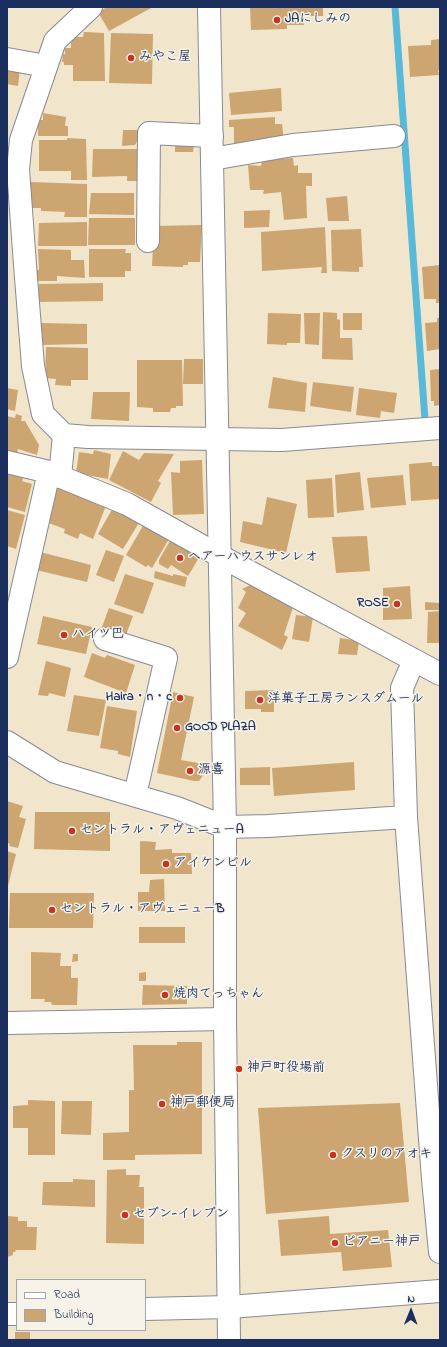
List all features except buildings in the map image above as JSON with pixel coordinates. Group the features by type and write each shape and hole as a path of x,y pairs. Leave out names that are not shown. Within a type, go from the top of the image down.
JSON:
{"street":[{"path":"91,7 55,41 21,140 18,169 33,366 43,414 64,435 88,437 282,440 440,428"},
{"path":"209,7 225,827 225,1019 229,1340"},
{"path":"7,59 46,66"},
{"path":"148,241 148,133 212,136"},
{"path":"212,159 293,145 394,136"},
{"path":"7,657 64,435"},
{"path":"7,462 54,474 127,504 220,556 440,674"},
{"path":"105,639 166,658 135,795"},
{"path":"414,660 402,688 406,817 433,1179 440,1252"},
{"path":"7,742 55,772 177,808 225,827 268,826 406,817"},
{"path":"7,1023 225,1019"},
{"path":"146,1309 229,1307 440,1291"}],"waterway":[{"path":"395,7 425,420"}],"place":[{"name":"JAにしみの","path":"277,20"},
{"name":"みやこ屋","path":"131,58"},
{"name":"ヘアーハウスサンレオ","path":"180,558"},
{"name":"ROSE","path":"397,604"},
{"name":"ハイツ巴","path":"64,635"},
{"name":"Haira・n・c","path":"180,698"},
{"name":"洋菓子工房ランスダムール","path":"260,700"},
{"name":"GOOD PLAZA","path":"177,728"},
{"name":"源喜","path":"190,771"},
{"name":"セントラル・アヴェニューA","path":"72,831"},
{"name":"アイケンビル","path":"166,864"},
{"name":"セントラル・アヴェニューB","path":"52,910"},
{"name":"焼肉てっちゃん","path":"165,995"},
{"name":"神戸町役場前","path":"239,1069"},
{"name":"神戸郵便局","path":"162,1104"},
{"name":"クスリのアオキ","path":"333,1155"},
{"name":"セブン-イレブン","path":"125,1215"},
{"name":"ピアニー神戸","path":"335,1243"}]}
